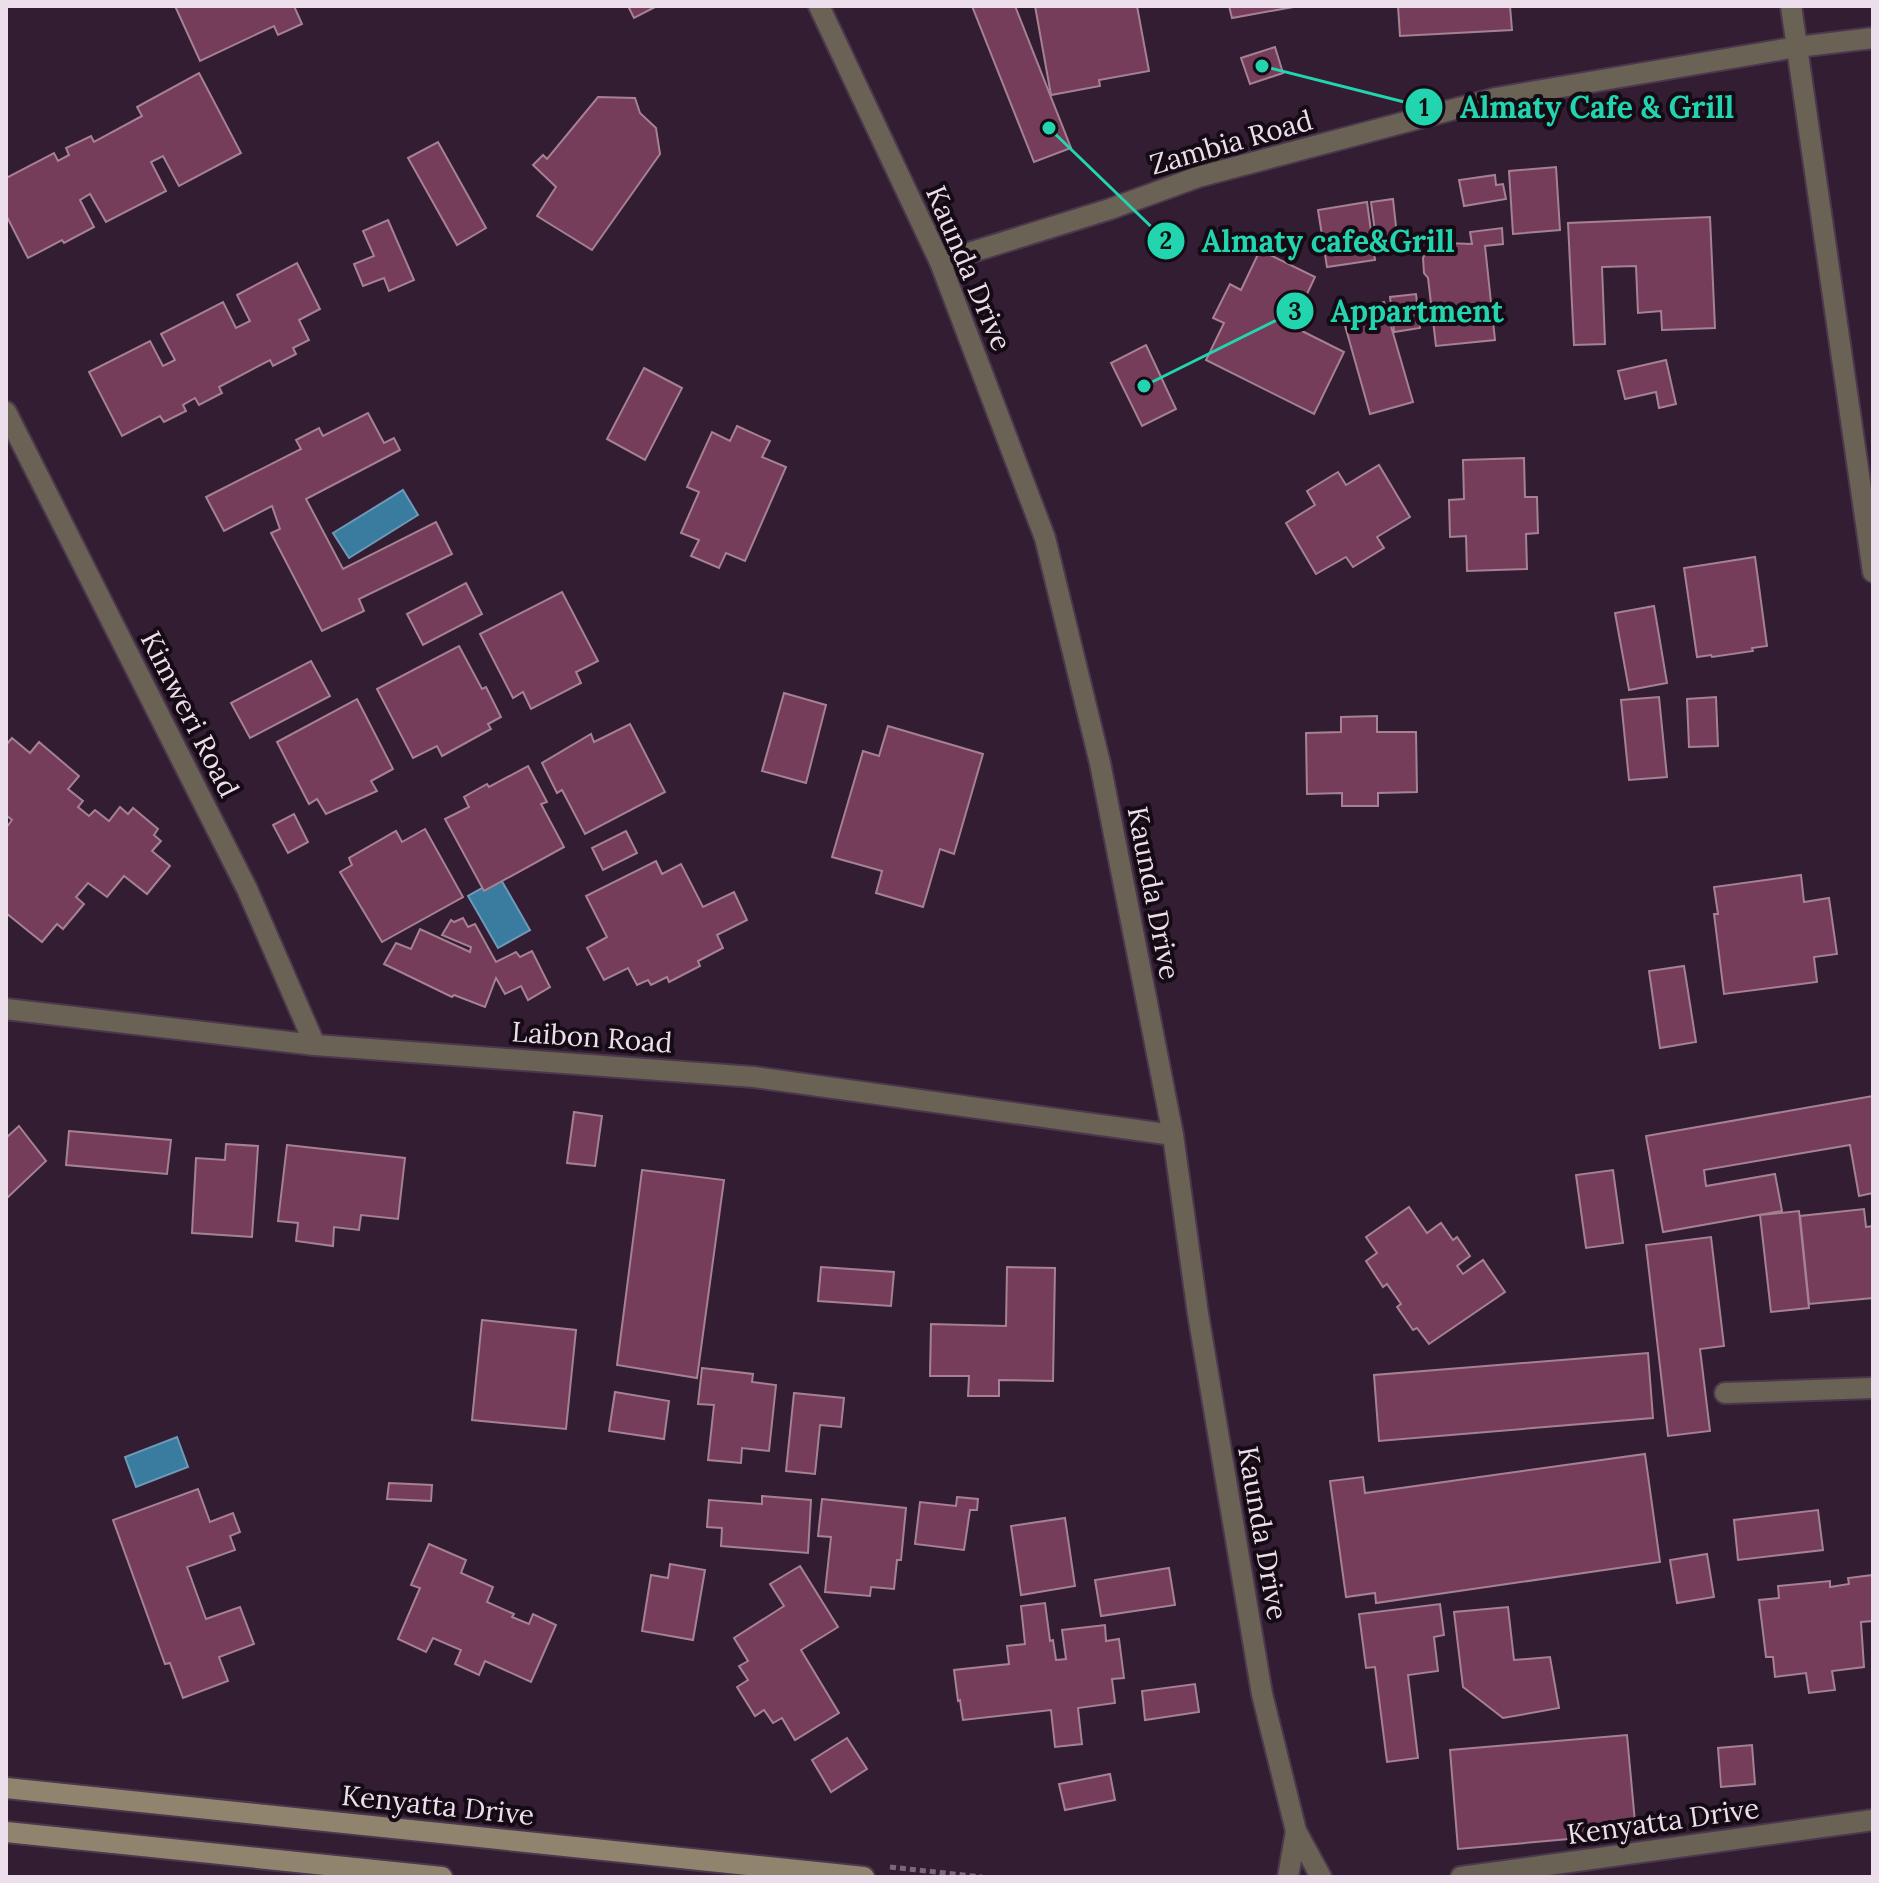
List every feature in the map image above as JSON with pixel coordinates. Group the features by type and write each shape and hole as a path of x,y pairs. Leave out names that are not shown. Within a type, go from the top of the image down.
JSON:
{"main road":[{"name":"Kenyatta Drive","path":"6,1788 864,1877"},
{"path":"6,1832 442,1877"}],"street":[{"name":"Kaunda Drive","path":"819,6 940,262 1045,538 1100,763 1173,1135 1201,1330 1262,1694 1296,1831 1321,1877"},
{"path":"1791,6 1873,572"},
{"name":"Zambia Road","path":"940,262 1110,209 1198,177 1496,98 1797,47 1873,38"},
{"name":"Kimweri Road","path":"6,412 247,889 315,1045"},
{"name":"Laibon Road","path":"6,1009 315,1045 754,1077 1173,1135"},
{"path":"1725,1393 1873,1388"},
{"name":"Kenyatta Drive","path":"1461,1877 1873,1820"},
{"name":"Kaunda Drive","path":"1288,1877 1296,1831"}],"water":[{"path":"403,490 418,515 349,558 333,533"},
{"path":"500,878 530,930 498,948 468,896"},
{"path":"177,1437 188,1467 136,1487 125,1457"}],"building":[{"path":"175,6 294,6 302,24 278,35 274,26 200,61"},
{"path":"628,6 657,6 634,18"},
{"path":"972,6 1015,6 1071,148 1034,162"},
{"path":"1035,6 1137,6 1149,71 1099,80 1100,86 1051,95"},
{"path":"1229,6 1299,6 1232,18"},
{"path":"1398,6 1510,6 1512,30 1400,36"},
{"path":"1275,47 1283,73 1250,84 1241,58"},
{"path":"199,73 241,153 179,186 163,156 151,162 166,191 106,222 90,194 80,200 94,227 28,258 6,215 6,178 54,153 58,161 69,155 66,148 91,136 94,142 142,116 137,107"},
{"path":"598,97 635,98 640,113 656,128 660,154 592,250 537,216 556,187 533,165 543,155 547,159"},
{"path":"438,142 486,228 457,245 408,158"},
{"path":"1556,167 1560,230 1513,234 1509,171"},
{"path":"1495,175 1496,185 1503,184 1506,199 1464,206 1459,180"},
{"path":"1393,199 1397,236 1376,239 1371,202"},
{"path":"1367,202 1375,260 1327,267 1318,210"},
{"path":"1710,217 1715,328 1662,330 1661,311 1638,313 1636,266 1602,267 1605,344 1574,345 1568,223"},
{"path":"388,220 414,280 389,291 384,278 363,286 354,264 374,256 363,231"},
{"path":"1502,228 1503,244 1485,246 1495,340 1436,346 1428,278 1424,273 1423,258 1428,247 1446,243 1472,244 1470,232"},
{"path":"1260,250 1315,277 1292,326 1344,352 1314,414 1206,360 1224,323 1213,318 1230,284 1241,290"},
{"path":"297,263 320,309 299,320 309,340 293,348 296,354 273,366 270,360 219,387 222,393 199,405 195,398 183,405 186,411 164,422 160,416 122,436 89,372 150,341 163,366 175,360 161,334 223,302 236,328 250,321 237,295"},
{"path":"1416,294 1420,328 1394,332 1390,297"},
{"path":"1384,302 1413,402 1370,414 1342,315"},
{"path":"1146,345 1176,409 1142,426 1111,363"},
{"path":"1666,360 1676,404 1659,408 1656,392 1625,399 1618,371"},
{"path":"644,368 682,388 645,460 607,439"},
{"path":"368,413 384,443 394,438 400,450 306,499 343,569 436,522 452,554 359,599 364,611 322,631 271,533 280,529 272,506 224,531 206,497 301,449 296,440 319,428 323,436"},
{"path":"737,426 770,441 762,457 786,467 745,561 726,553 719,568 691,556 699,540 681,533 699,492 687,487 712,432 730,441"},
{"path":"1524,458 1525,497 1537,497 1538,533 1526,534 1527,569 1467,571 1466,536 1450,537 1449,500 1464,499 1463,460"},
{"path":"1379,465 1410,517 1377,537 1384,548 1353,567 1346,557 1316,574 1286,523 1315,505 1307,491 1338,472 1346,485"},
{"path":"1755,557 1767,646 1752,648 1753,651 1697,657 1684,568"},
{"path":"466,583 482,614 423,645 407,614"},
{"path":"562,592 598,661 576,672 581,683 531,709 523,692 513,698 480,634"},
{"path":"1654,606 1667,683 1629,690 1615,613"},
{"path":"459,646 501,717 488,724 491,729 442,756 437,746 413,758 377,689"},
{"path":"311,661 330,696 250,738 231,703"},
{"path":"784,693 826,705 806,783 762,771"},
{"path":"1659,697 1667,777 1629,780 1621,700"},
{"path":"1716,697 1718,746 1689,747 1687,699"},
{"path":"357,699 393,769 371,781 377,791 326,814 317,799 309,804 277,742"},
{"path":"1377,716 1377,732 1416,732 1417,792 1378,793 1378,806 1342,806 1342,793 1307,794 1306,733 1341,732 1341,717"},
{"path":"630,724 665,792 585,834 562,790 557,793 542,763 591,734 594,742"},
{"path":"888,726 983,754 954,854 940,849 923,907 876,893 882,871 832,857 863,751 879,756"},
{"path":"12,738 30,753 39,742 79,776 68,789 83,801 78,807 89,816 95,810 109,821 120,807 128,814 133,808 158,829 154,835 161,841 152,851 170,866 147,894 124,876 107,897 88,883 76,897 84,904 63,929 57,924 42,942 6,913 6,828 12,820 6,815 6,745"},
{"path":"528,766 547,802 541,804 564,847 484,891 445,819 469,807 464,797"},
{"path":"294,814 308,842 288,853 273,825"},
{"path":"425,829 463,897 382,942 340,872 352,865 349,858 396,831 402,842"},
{"path":"626,831 637,853 603,870 592,848"},
{"path":"656,861 662,874 681,864 703,907 734,892 747,920 717,935 723,948 698,961 700,966 669,982 667,977 651,985 648,980 637,985 628,968 604,980 587,948 607,937 586,896"},
{"path":"1801,875 1804,902 1829,898 1837,954 1814,957 1817,982 1724,994 1714,914 1718,914 1714,887"},
{"path":"463,918 468,927 475,924 496,962 516,952 520,957 532,951 550,987 528,1000 521,986 505,994 496,978 485,1007 454,995 452,997 384,964 396,943 411,949 420,929 470,952 471,947 442,935 451,920 454,922"},
{"path":"1684,966 1696,1042 1660,1048 1649,971"},
{"path":"1873,1096 1873,1193 1859,1196 1850,1145 1704,1170 1706,1186 1775,1174 1782,1211 1663,1232 1646,1136"},
{"path":"574,1112 602,1116 595,1166 567,1163"},
{"path":"19,1126 46,1161 6,1199 6,1138"},
{"path":"69,1131 171,1140 167,1174 66,1165"},
{"path":"226,1144 258,1146 252,1237 192,1233 196,1158 225,1160"},
{"path":"287,1145 405,1158 398,1219 361,1215 359,1230 334,1227 333,1246 296,1241 298,1223 278,1221"},
{"path":"642,1170 724,1180 697,1378 617,1365"},
{"path":"1613,1170 1623,1243 1586,1248 1576,1175"},
{"path":"1409,1207 1427,1233 1441,1223 1453,1240 1457,1237 1470,1256 1457,1266 1463,1274 1483,1260 1505,1292 1429,1344 1417,1328 1413,1330 1397,1307 1401,1304 1387,1284 1383,1287 1366,1261 1377,1253 1366,1237"},
{"path":"1864,1209 1866,1227 1873,1226 1873,1298 1809,1304 1800,1216"},
{"path":"1799,1211 1809,1308 1771,1312 1760,1215"},
{"path":"1711,1237 1724,1346 1700,1349 1710,1431 1668,1436 1646,1245"},
{"path":"821,1267 894,1272 891,1306 818,1301"},
{"path":"1007,1267 1055,1268 1053,1381 999,1380 999,1396 968,1396 969,1376 930,1376 931,1324 1006,1326"},
{"path":"482,1320 576,1330 566,1429 472,1420"},
{"path":"1648,1353 1653,1418 1379,1441 1374,1375"},
{"path":"702,1368 753,1374 752,1382 776,1385 769,1451 742,1448 741,1463 708,1460 714,1405 698,1404"},
{"path":"615,1392 669,1401 664,1439 609,1431"},
{"path":"794,1393 844,1398 841,1427 820,1425 815,1474 786,1471"},
{"path":"1645,1454 1660,1562 1376,1603 1375,1593 1346,1597 1330,1481 1363,1477 1365,1493"},
{"path":"389,1483 432,1485 431,1501 387,1499"},
{"path":"198,1489 210,1522 233,1513 240,1532 230,1536 235,1550 187,1567 206,1619 240,1607 254,1644 219,1657 228,1681 183,1698 170,1663 165,1664 113,1520"},
{"path":"762,1496 811,1500 808,1553 721,1546 722,1528 707,1527 709,1500 762,1504"},
{"path":"957,1497 978,1499 977,1510 970,1510 964,1550 915,1544 920,1502 956,1506"},
{"path":"822,1499 906,1508 901,1560 897,1560 894,1589 871,1587 870,1596 825,1592 831,1537 818,1536"},
{"path":"1818,1510 1823,1550 1738,1560 1734,1520"},
{"path":"1065,1518 1075,1586 1021,1595 1011,1526"},
{"path":"429,1544 466,1560 461,1573 493,1587 487,1602 529,1624 533,1614 556,1625 531,1682 485,1661 479,1675 455,1664 461,1650 433,1638 426,1652 398,1639 420,1588 411,1585"},
{"path":"1707,1554 1714,1597 1677,1603 1670,1560"},
{"path":"670,1564 705,1570 693,1640 642,1631 651,1575 668,1578"},
{"path":"800,1566 838,1627 801,1650 839,1713 795,1740 782,1718 773,1723 764,1710 755,1716 737,1687 748,1680 739,1666 748,1661 734,1638 784,1606 770,1584"},
{"path":"1169,1568 1175,1605 1101,1616 1095,1580"},
{"path":"1873,1575 1873,1621 1861,1622 1864,1667 1832,1671 1835,1690 1809,1693 1806,1673 1775,1677 1773,1657 1766,1657 1759,1600 1779,1598 1778,1586 1830,1581 1830,1587 1849,1584 1848,1578"},
{"path":"1045,1603 1056,1660 1066,1659 1062,1630 1105,1625 1106,1641 1119,1639 1124,1678 1112,1679 1115,1703 1078,1708 1082,1744 1055,1747 1051,1710 963,1720 958,1701 954,1670 1009,1664 1007,1646 1025,1644 1021,1606"},
{"path":"1440,1604 1444,1635 1434,1637 1438,1671 1408,1675 1418,1758 1387,1762 1375,1667 1366,1668 1359,1614"},
{"path":"1508,1607 1514,1660 1550,1657 1559,1708 1503,1718 1463,1687 1454,1612"},
{"path":"1195,1684 1199,1712 1145,1720 1142,1691"},
{"path":"1627,1735 1636,1833 1458,1849 1450,1750"},
{"path":"847,1738 867,1769 831,1792 812,1760"},
{"path":"1752,1745 1755,1784 1721,1787 1718,1748"},
{"path":"1110,1774 1115,1800 1065,1810 1059,1784"}],"place":[{"name":"Almaty Cafe & Grill","path":"1262,66"},
{"name":"Almaty cafe&Grill","path":"1049,128"},
{"name":"Appartment","path":"1144,386"}]}
